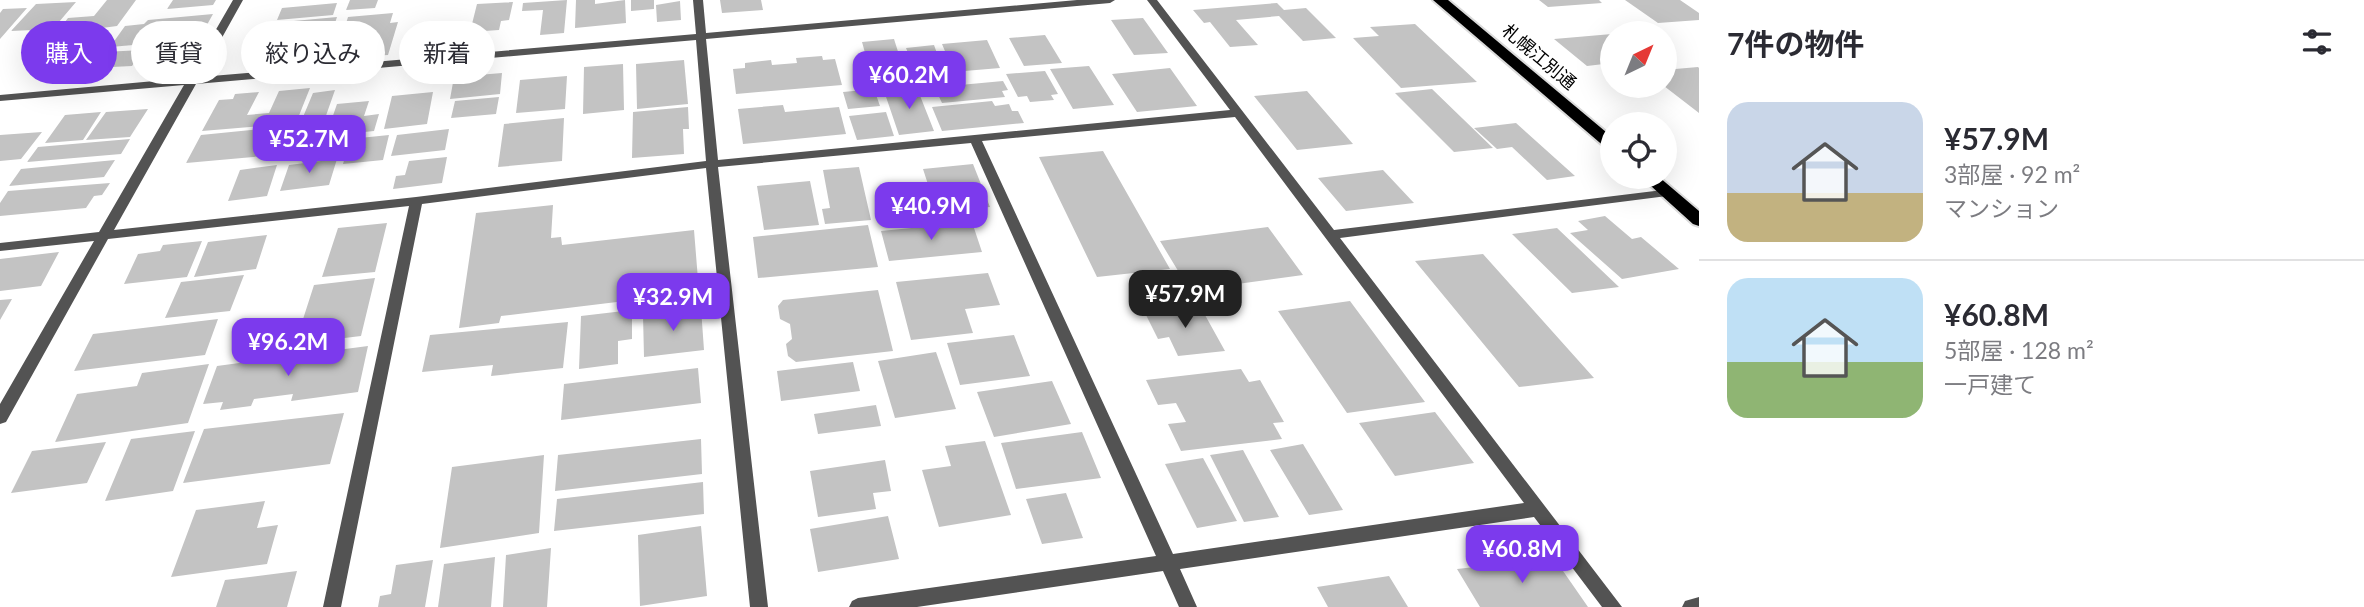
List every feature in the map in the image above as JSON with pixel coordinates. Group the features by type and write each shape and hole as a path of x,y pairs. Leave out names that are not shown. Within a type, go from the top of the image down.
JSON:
{"highway":[{"name":"札幌江別通","path":"1440,0 1600,135"},
{"path":"1663,189 1699,220"}],"street":[{"path":"226,21 238,0"},
{"path":"698,0 712,164 759,607"},
{"path":"227,79 1110,0"},
{"path":"1152,0 1613,607"},
{"path":"0,98 167,84"},
{"path":"0,418 190,84"},
{"path":"0,247 416,201 712,164 1239,113"},
{"path":"975,139 1188,607"},
{"path":"1331,235 1667,192"},
{"path":"332,607 416,201"},
{"path":"859,607 1537,509"},
{"path":"1691,607 1699,606"}],"building":[{"path":"107,0 136,0 117,26 117,21 66,21 68,18 94,16"},
{"path":"173,0 216,0 213,5 167,9"},
{"path":"350,0 378,0 375,8 346,10"},
{"path":"567,0 564,33 540,35 543,10 522,11 523,3"},
{"path":"576,0 595,0 595,4 625,0 626,23 575,28"},
{"path":"631,0 654,0 654,9 631,11"},
{"path":"720,0 761,0 763,10 722,13"},
{"path":"1539,0 1599,0 1602,3 1548,7"},
{"path":"1625,0 1680,0 1699,13 1699,20 1655,21"},
{"path":"680,1 681,20 657,22 656,5"},
{"path":"76,2 60,21 21,21 21,31 11,31 36,4"},
{"path":"513,2 509,20 501,21 499,30 495,30 495,21 473,21 477,4"},
{"path":"337,3 333,15 277,20 282,8"},
{"path":"1277,3 1284,10 1306,8 1336,38 1303,41 1279,16 1236,20 1258,45 1230,47 1210,22 1204,23 1193,10"},
{"path":"27,8 0,39 0,13 3,9"},
{"path":"393,13 390,23 398,22 388,55 385,55 385,21 347,21 348,17"},
{"path":"213,14 209,21 148,20"},
{"path":"337,17 336,21 294,21"},
{"path":"1143,18 1168,53 1134,55 1111,20"},
{"path":"1415,24 1477,82 1401,88 1353,38 1379,36 1370,27"},
{"path":"131,25 131,45 117,46 117,37 125,26"},
{"path":"1045,35 1062,63 1024,66 1009,38"},
{"path":"1600,35 1600,64 1587,66 1554,39"},
{"path":"894,39 908,83 874,85 862,42"},
{"path":"987,40 1000,68 917,75 906,48 934,45 938,56 947,56 942,44"},
{"path":"117,51 131,51 131,66 117,67"},
{"path":"822,56 823,60 835,59 842,85 736,94 733,69 745,68 745,63 771,60 772,65 797,63 796,58"},
{"path":"684,60 688,104 637,109 636,64"},
{"path":"623,64 624,110 583,114 584,67"},
{"path":"1089,66 1114,105 1073,109 1050,69"},
{"path":"1170,68 1197,106 1137,112 1112,74"},
{"path":"1699,68 1699,113 1677,96 1677,69"},
{"path":"1045,71 1058,94 1051,95 1054,100 1030,102 1027,96 1018,97 1006,74"},
{"path":"502,73 500,94 450,99 453,84 495,84 495,74"},
{"path":"567,76 565,109 516,113 520,80"},
{"path":"1003,81 1008,90 1002,91 1005,97 942,103 933,84 958,82 960,85"},
{"path":"310,88 296,123 202,131 219,100 233,99 235,94 259,92 247,115 269,113 279,91"},
{"path":"917,88 934,131 899,135 884,91"},
{"path":"874,89 880,106 848,109 843,92"},
{"path":"1432,89 1493,148 1454,152 1395,93"},
{"path":"335,90 322,127 298,129 313,93"},
{"path":"1307,91 1353,144 1297,150 1254,96"},
{"path":"433,92 427,124 384,129 392,96"},
{"path":"499,97 496,114 451,118 455,101"},
{"path":"369,101 364,116 379,114 374,131 326,136 337,104"},
{"path":"992,101 995,106 1009,104 1012,111 1018,111 1024,123 942,131 932,107"},
{"path":"783,105 785,112 839,107 846,134 743,144 738,109"},
{"path":"688,107 689,129 683,129 684,154 632,158 633,112"},
{"path":"148,109 130,137 86,140 106,112"},
{"path":"101,112 83,140 45,143 65,115"},
{"path":"886,112 894,136 857,140 849,116"},
{"path":"564,118 562,161 498,167 504,124"},
{"path":"1516,123 1575,176 1547,180 1512,147 1497,149 1474,128"},
{"path":"281,127 279,132 294,130 285,154 186,163 201,135"},
{"path":"449,129 445,150 391,156 397,135"},
{"path":"42,132 21,159 0,161 0,135"},
{"path":"389,135 383,160 343,164 350,139"},
{"path":"130,139 121,154 27,162 38,147"},
{"path":"1103,151 1170,269 1097,277 1039,157"},
{"path":"447,157 442,183 393,189 396,176 405,175 409,161"},
{"path":"337,159 329,185 280,191 289,165"},
{"path":"115,160 104,177 9,186 21,169"},
{"path":"973,164 990,207 937,212 923,169"},
{"path":"277,165 267,196 228,201 240,170"},
{"path":"859,167 871,220 825,224 822,209 830,208 823,170"},
{"path":"1383,170 1414,203 1346,211 1318,178"},
{"path":"810,181 819,225 764,230 757,186"},
{"path":"110,183 102,195 94,196 86,208 0,216 0,203 8,191"},
{"path":"553,205 551,238 561,237 562,245 694,230 699,292 501,316 499,323 459,328 476,213"},
{"path":"1605,216 1632,239 1641,237 1679,269 1622,279 1570,233 1588,230 1578,221"},
{"path":"972,222 982,252 889,261 881,231"},
{"path":"387,223 375,272 322,277 338,228"},
{"path":"868,225 878,267 758,278 753,237"},
{"path":"1268,227 1303,275 1208,288 1204,282 1186,284 1160,241"},
{"path":"1557,228 1619,287 1572,293 1512,234"},
{"path":"267,235 256,269 194,277 208,242"},
{"path":"202,241 187,277 124,284 138,254 160,251 163,245"},
{"path":"59,252 41,286 0,291 0,259"},
{"path":"1483,254 1594,378 1519,387 1415,261"},
{"path":"988,273 1000,305 965,309 973,333 911,340 896,282"},
{"path":"244,275 230,311 165,318 181,282"},
{"path":"375,278 361,336 295,344 314,285"},
{"path":"878,290 893,351 796,362 788,356 786,344 792,339 790,324 780,319 778,306 783,300"},
{"path":"12,299 0,320 0,300"},
{"path":"1350,301 1425,402 1347,413 1278,311"},
{"path":"1200,306 1225,351 1178,356 1169,337 1158,339 1144,311"},
{"path":"701,308 704,350 644,357 643,315"},
{"path":"632,310 632,339 618,341 618,364 579,369 581,316"},
{"path":"218,319 205,355 74,371 93,334"},
{"path":"568,322 563,368 491,376 493,365 422,372 430,335"},
{"path":"1014,335 1030,376 960,385 947,343"},
{"path":"368,346 358,392 291,401 293,394 254,399 251,406 220,410 223,402 203,404 217,366"},
{"path":"936,352 956,409 895,418 878,361"},
{"path":"853,362 860,391 781,401 777,371"},
{"path":"209,364 188,423 55,442 77,394 137,386 142,373"},
{"path":"698,368 701,403 561,420 564,384"},
{"path":"1241,369 1249,382 1260,380 1284,422 1273,423 1282,439 1181,451 1168,424 1186,422 1176,403 1158,405 1146,380"},
{"path":"1052,381 1071,424 994,437 977,392"},
{"path":"876,405 881,426 818,434 814,414"},
{"path":"1435,412 1474,463 1395,476 1359,423"},
{"path":"344,413 330,464 183,483 204,429"},
{"path":"195,431 173,491 105,501 131,439"},
{"path":"1082,432 1101,478 1016,489 1001,443"},
{"path":"701,439 702,474 555,491 558,455"},
{"path":"985,441 1011,515 939,527 922,470 951,466 945,446"},
{"path":"106,442 87,483 11,493 32,451"},
{"path":"1303,444 1343,510 1309,515 1270,450"},
{"path":"1243,450 1279,517 1244,522 1210,455"},
{"path":"544,455 539,533 440,548 452,467"},
{"path":"1203,458 1237,521 1197,528 1165,464"},
{"path":"885,460 891,491 873,493 876,509 818,517 810,471"},
{"path":"703,482 704,514 554,531 557,499"},
{"path":"1066,493 1083,538 1042,544 1026,499"},
{"path":"265,501 257,528 278,525 267,564 171,577 196,510"},
{"path":"888,516 899,559 818,572 810,529"},
{"path":"701,526 707,596 640,606 638,535"},
{"path":"551,548 547,607 503,607 506,555"},
{"path":"495,557 491,607 438,607 444,564"},
{"path":"1554,558 1588,607 1480,607 1457,569"},
{"path":"433,560 425,607 378,607 380,596 391,594 396,565"},
{"path":"297,571 287,607 216,607 225,580"},
{"path":"1389,576 1408,607 1328,607 1317,587"}]}
